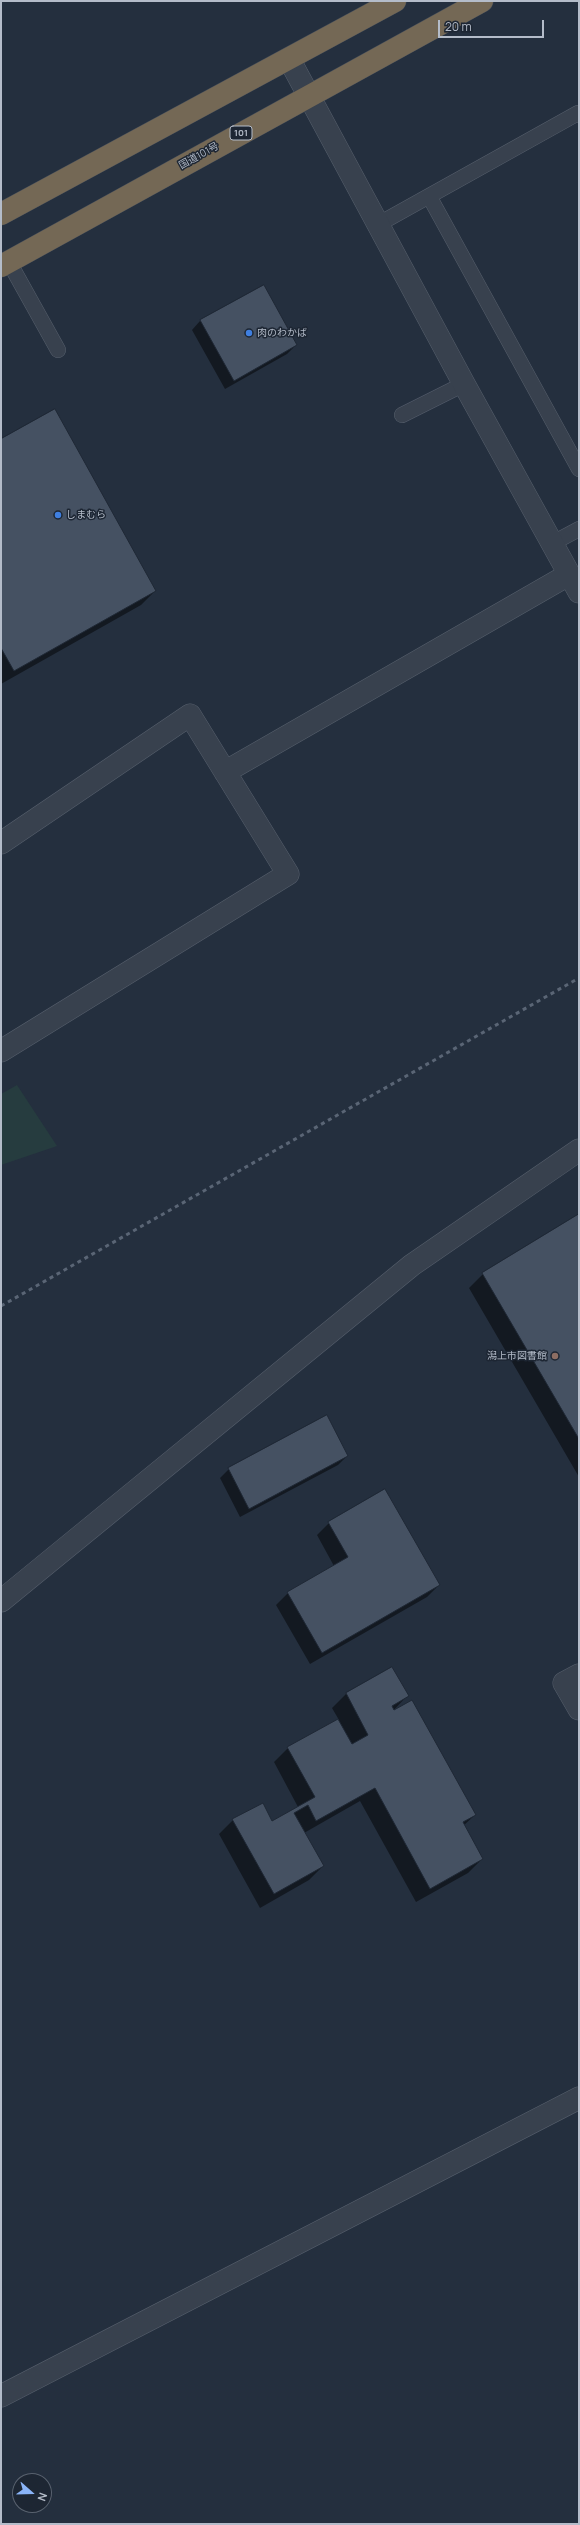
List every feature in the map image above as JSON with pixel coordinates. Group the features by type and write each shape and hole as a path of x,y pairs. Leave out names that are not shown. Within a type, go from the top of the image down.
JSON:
{"highway":[{"path":"1,214 394,1"},
{"name":"国道101号","path":"5,264 307,96 482,1"}],"street":[{"path":"225,772 573,583 307,96 289,59"},
{"path":"1,843 190,715 288,874 1,1051"},
{"path":"1,1601 412,1265 579,1150"},
{"path":"579,1675 564,1683 579,1709"},
{"path":"1,2396 579,2098"}],"lane":[{"path":"377,225 579,113"},
{"path":"429,196 579,469"},
{"path":"5,264 58,350"},
{"path":"402,415 464,384"},
{"path":"551,544 579,529"}],"green space":[{"path":"17,1085 57,1146 1,1165 1,1094"}],"building":[{"name":"肉のわかば","path":"264,285 297,345 234,381 200,320"},
{"name":"しまむら","path":"55,409 156,591 14,671 1,648 1,439"},
{"name":"潟上市図書館","path":"579,1214 579,1439 482,1273"},
{"path":"327,1415 348,1456 249,1509 228,1468"},
{"path":"385,1489 440,1585 322,1653 287,1592 348,1557 328,1522"},
{"path":"392,1667 409,1696 392,1706 394,1710 412,1700 476,1815 463,1822 483,1859 430,1889 375,1788 316,1821 308,1805 294,1813 324,1866 274,1894 232,1819 263,1803 272,1821 315,1797 287,1747 338,1719 352,1744 368,1735 346,1693"}],"railway":[{"path":"1,1306 579,978"}],"place":[{"name":"肉のわかば","path":"249,333"},
{"name":"しまむら","path":"58,515"},
{"name":"潟上市図書館","path":"555,1356"}]}
